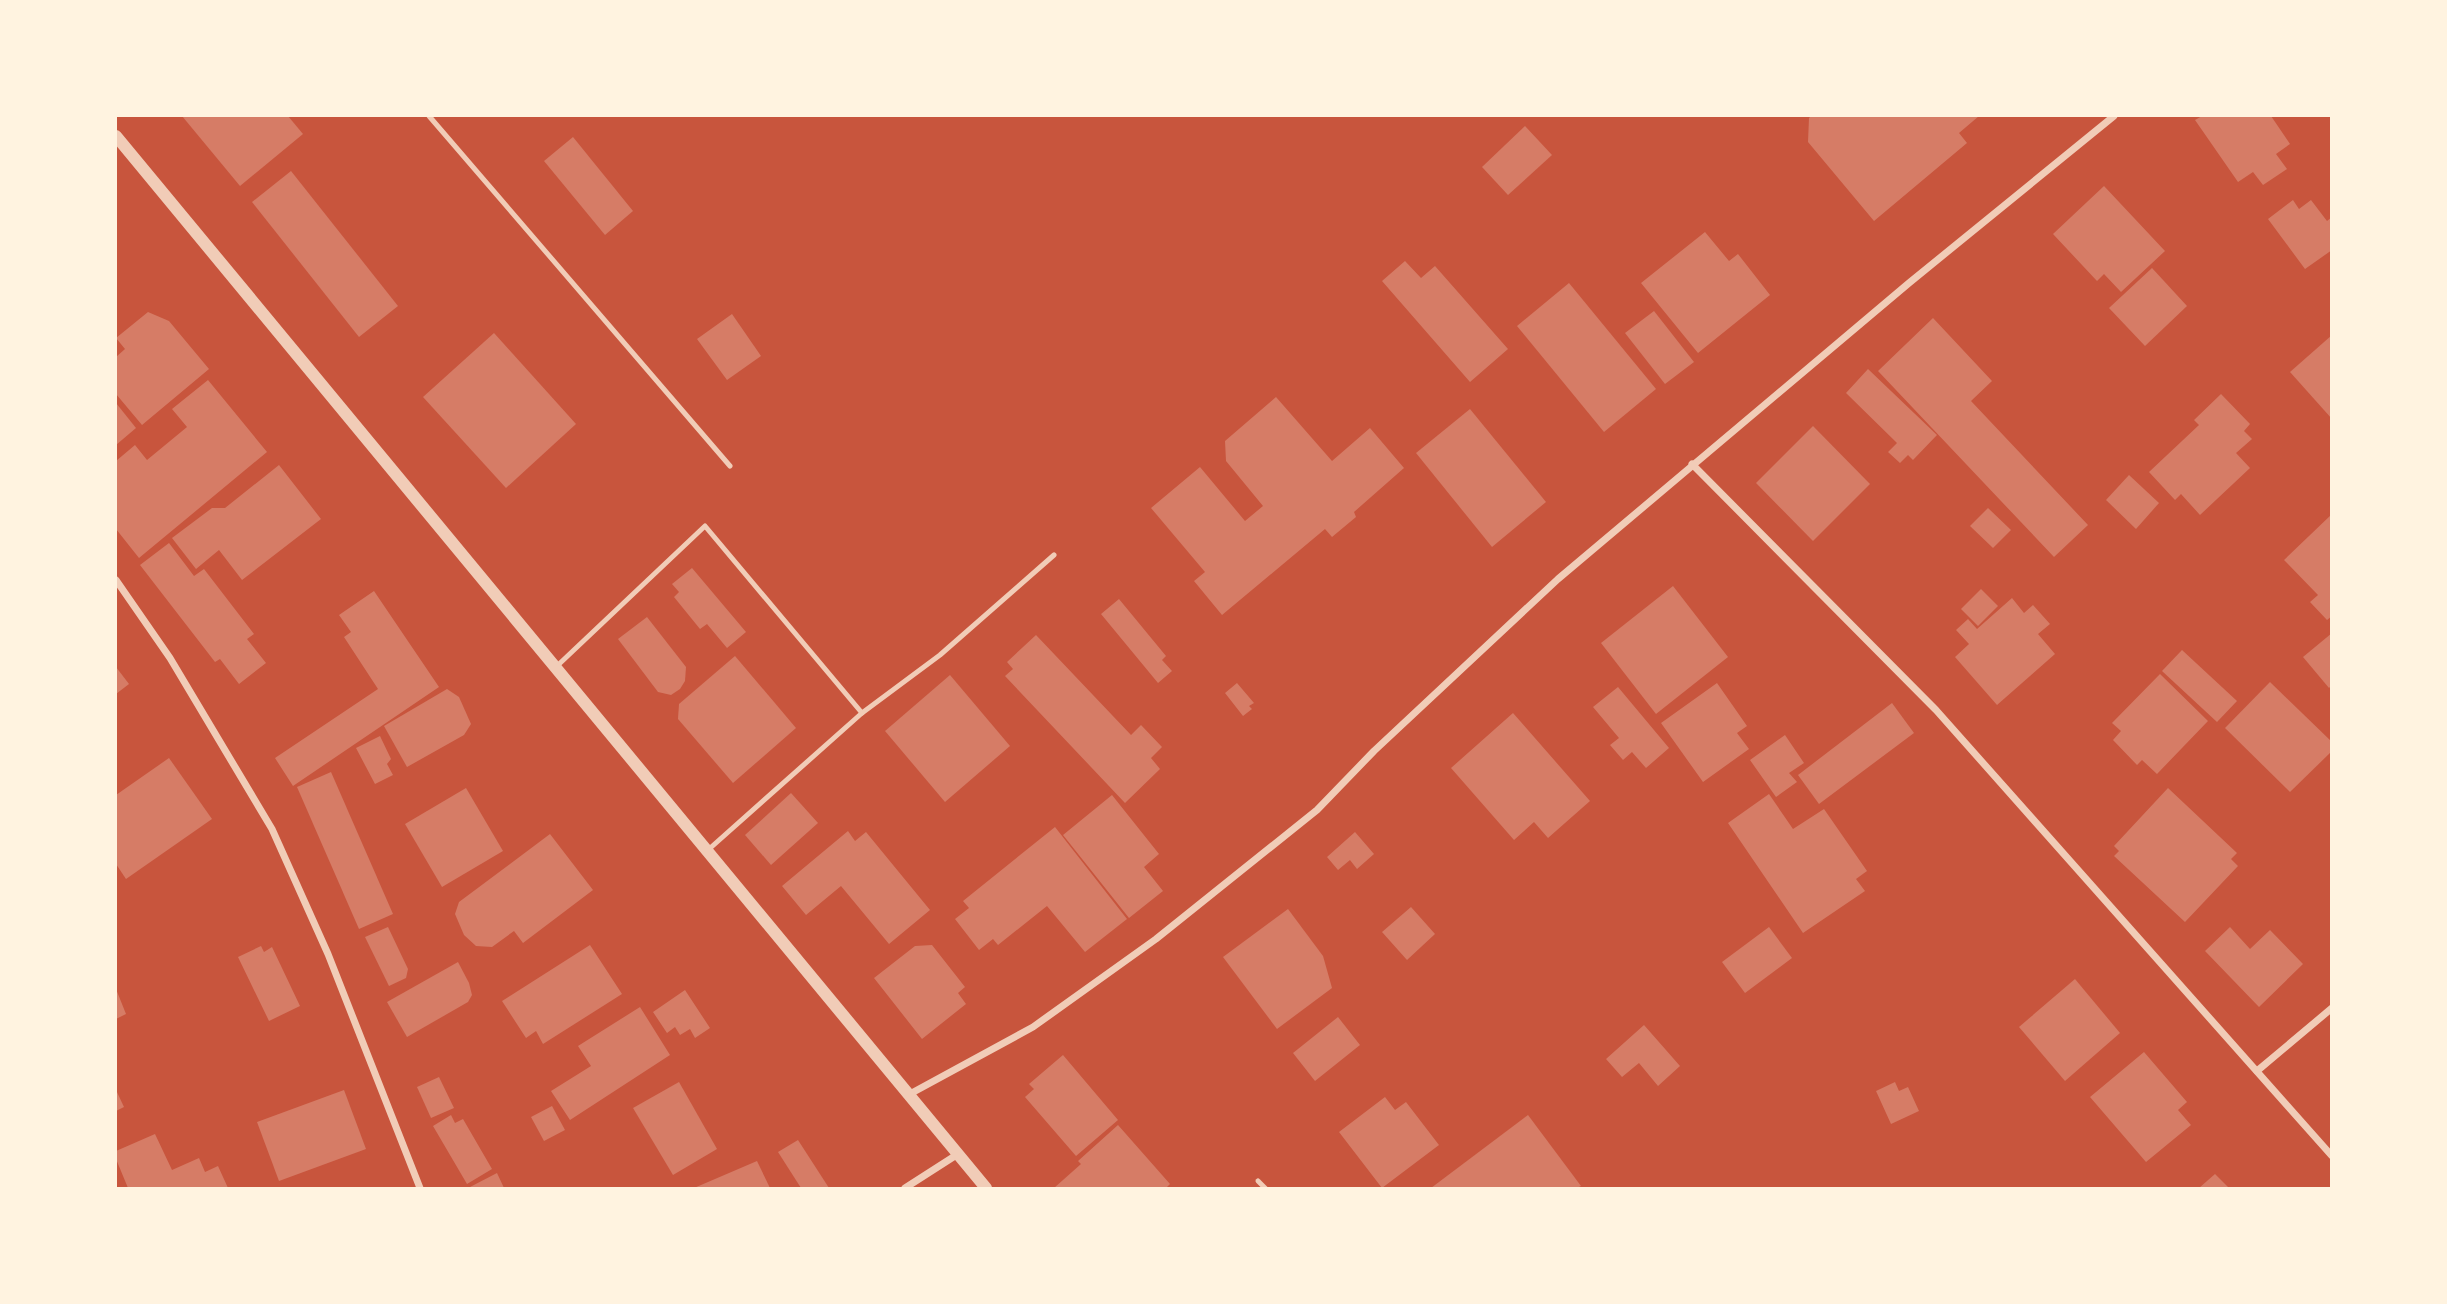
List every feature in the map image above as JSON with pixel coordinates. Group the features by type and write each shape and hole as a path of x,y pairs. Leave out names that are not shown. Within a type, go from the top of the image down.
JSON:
{"street":[{"path":"908,1095 1032,1027 1156,939 1317,810 1374,751 1558,579 1692,464 2114,116"},
{"path":"116,135 986,1188"},
{"path":"1692,464 1936,710 2332,1156"},
{"path":"116,580 170,658 272,828 328,954 420,1188"},
{"path":"2257,1071 2332,1007"},
{"path":"905,1188 958,1154"}],"lane":[{"path":"429,116 730,466"},
{"path":"556,667 705,526 862,713"},
{"path":"707,850 862,713 940,654 1054,555"},
{"path":"1258,1181 1265,1188"}],"building":[{"path":"182,116 288,116 303,134 240,186"},
{"path":"1811,116 1979,116 1959,133 1967,143 1874,221 1808,142"},
{"path":"2202,116 2271,116 2290,144 2276,154 2287,169 2263,185 2253,172 2238,182 2195,120"},
{"path":"1525,126 1552,155 1508,195 1482,167"},
{"path":"573,137 633,211 605,235 544,161"},
{"path":"291,171 398,306 359,337 252,202"},
{"path":"2104,186 2165,251 2121,292 2104,274 2097,281 2053,234"},
{"path":"2293,200 2299,209 2311,200 2327,221 2332,217 2332,250 2305,269 2268,219"},
{"path":"1705,232 1729,261 1738,254 1770,295 1698,353 1641,283"},
{"path":"1405,261 1421,278 1435,266 1508,349 1470,382 1382,281"},
{"path":"2152,268 2187,306 2145,346 2109,308"},
{"path":"1569,283 1656,389 1604,432 1517,326"},
{"path":"1654,311 1694,362 1665,384 1625,333"},
{"path":"148,312 169,321 209,369 142,425 116,394 116,357 125,349 116,338"},
{"path":"732,314 761,356 727,380 697,339"},
{"path":"1933,318 1992,381 1971,401 2088,525 2054,557 1878,371"},
{"path":"494,333 576,424 506,488 423,397"},
{"path":"2332,335 2332,419 2290,372"},
{"path":"1868,369 1937,435 1913,460 1908,455 1900,463 1888,452 1897,443 1846,393"},
{"path":"208,380 267,452 139,558 116,529 116,461 135,445 147,460 187,427 172,409"},
{"path":"2221,394 2250,424 2244,431 2252,439 2236,453 2250,468 2200,515 2181,494 2175,500 2149,472 2199,425 2194,420"},
{"path":"1276,397 1332,461 1370,428 1404,468 1354,512 1356,517 1332,537 1325,529 1222,615 1194,581 1205,572 1151,508 1200,467 1245,521 1263,506 1226,461 1225,441"},
{"path":"116,403 136,428 116,445"},
{"path":"1470,409 1546,502 1492,547 1416,453"},
{"path":"1813,426 1870,484 1813,541 1756,483"},
{"path":"279,465 321,519 242,580 219,550 196,569 172,538 212,508 225,508"},
{"path":"2129,475 2159,503 2136,529 2106,500"},
{"path":"1988,508 2011,530 1993,548 1970,526"},
{"path":"2332,514 2332,616 2327,620 2310,602 2318,595 2284,560"},
{"path":"169,543 194,576 204,569 254,634 247,639 266,663 239,684 220,659 215,662 140,565"},
{"path":"692,568 746,632 727,648 707,624 700,629 674,597 679,592 672,584"},
{"path":"1673,586 1728,657 1656,714 1601,643"},
{"path":"1981,589 1998,606 1978,626 1961,609"},
{"path":"374,591 439,687 293,786 275,758 378,689 344,637 351,632 339,615"},
{"path":"2012,598 2024,613 2033,605 2050,624 2038,634 2055,654 1997,705 1955,657 1969,644 1956,630 1968,619 1977,629"},
{"path":"1119,599 1166,656 1162,660 1172,671 1158,683 1101,614"},
{"path":"647,617 686,667 685,681 680,689 671,695 658,692 618,639"},
{"path":"2332,633 2332,685 2329,688 2303,657"},
{"path":"1036,635 1131,735 1141,725 1162,747 1151,758 1160,769 1125,803 1005,676 1013,669 1007,662"},
{"path":"2182,650 2237,701 2217,722 2162,671"},
{"path":"735,656 796,728 733,783 678,719 679,704"},
{"path":"116,667 129,684 116,694"},
{"path":"2160,674 2208,721 2157,774 2142,760 2137,765 2113,740 2121,731 2112,723"},
{"path":"950,675 1010,746 945,802 885,731"},
{"path":"2270,682 2332,742 2332,751 2290,792 2225,728"},
{"path":"1237,683 1254,703 1249,706 1252,709 1243,716 1225,693"},
{"path":"1717,683 1747,726 1737,733 1749,749 1703,782 1661,723"},
{"path":"1618,687 1669,748 1646,768 1632,752 1623,760 1610,745 1619,738 1593,707"},
{"path":"447,689 459,697 471,724 464,735 407,767 384,726"},
{"path":"1892,703 1914,733 1819,804 1798,775"},
{"path":"1513,713 1590,801 1548,838 1534,822 1514,840 1451,768"},
{"path":"1785,735 1804,763 1789,773 1797,782 1776,797 1750,760"},
{"path":"380,736 391,759 387,764 393,775 375,784 356,748"},
{"path":"169,758 212,819 126,879 116,864 116,795"},
{"path":"331,772 393,914 359,929 297,787"},
{"path":"466,788 503,851 442,887 405,824"},
{"path":"2168,788 2237,853 2231,859 2238,866 2185,922 2114,856 2119,851 2114,846"},
{"path":"791,793 818,823 771,865 745,835"},
{"path":"1769,794 1793,829 1824,809 1867,871 1856,879 1865,891 1803,933 1728,823"},
{"path":"1112,795 1159,854 1144,867 1163,891 1129,918 1063,835"},
{"path":"1055,827 1127,919 1085,952 1047,906 998,945 993,939 979,950 955,919 969,908 963,901"},
{"path":"848,831 855,841 866,832 930,910 889,944 841,886 806,915 782,886"},
{"path":"1355,832 1374,854 1357,869 1350,860 1338,870 1327,857"},
{"path":"550,834 593,890 523,943 514,931 492,947 476,946 464,935 455,914 459,902"},
{"path":"1411,907 1435,934 1407,960 1382,932"},
{"path":"1288,909 1323,956 1332,988 1277,1029 1223,957"},
{"path":"388,927 408,969 406,978 389,986 365,937"},
{"path":"1769,927 1792,958 1745,993 1722,962"},
{"path":"2230,927 2250,949 2270,930 2303,964 2259,1007 2205,951"},
{"path":"590,945 622,994 543,1044 536,1031 526,1038 502,1001"},
{"path":"932,945 965,987 958,993 966,1004 922,1039 874,978 915,946"},
{"path":"261,946 264,952 272,947 300,1006 269,1021 238,957"},
{"path":"458,962 472,995 468,1002 407,1037 387,1002"},
{"path":"2075,979 2120,1033 2065,1081 2019,1027"},
{"path":"116,989 126,1014 116,1019"},
{"path":"685,990 710,1028 695,1038 690,1029 680,1035 675,1027 667,1033 653,1012"},
{"path":"640,1007 670,1055 570,1120 551,1091 591,1066 578,1046"},
{"path":"1338,1017 1360,1045 1315,1081 1293,1053"},
{"path":"1644,1025 1680,1066 1658,1086 1639,1063 1622,1077 1606,1059"},
{"path":"2144,1052 2187,1102 2178,1110 2191,1125 2146,1162 2090,1097"},
{"path":"1063,1055 1118,1120 1076,1156 1025,1097 1034,1089 1029,1084"},
{"path":"439,1077 454,1108 431,1118 417,1087"},
{"path":"679,1082 717,1149 673,1175 633,1108"},
{"path":"1895,1082 1899,1091 1908,1087 1919,1111 1891,1124 1876,1091"},
{"path":"116,1090 124,1107 116,1111"},
{"path":"344,1090 366,1149 279,1181 257,1122"},
{"path":"1385,1097 1395,1110 1406,1102 1439,1145 1382,1188 1339,1132"},
{"path":"552,1106 565,1130 544,1141 531,1117"},
{"path":"451,1115 455,1123 463,1119 492,1169 467,1184 433,1126"},
{"path":"1528,1115 1581,1186 1431,1188"},
{"path":"1118,1125 1170,1184 1166,1188 1054,1188 1081,1164 1078,1161"},
{"path":"155,1134 172,1170 199,1158 205,1172 218,1166 228,1188 128,1188 116,1159 116,1151"},
{"path":"798,1140 829,1188 801,1188 778,1152"},
{"path":"757,1161 770,1188 694,1188"},
{"path":"497,1173 504,1188 470,1187"},
{"path":"2215,1174 2229,1188 2199,1188"}]}
